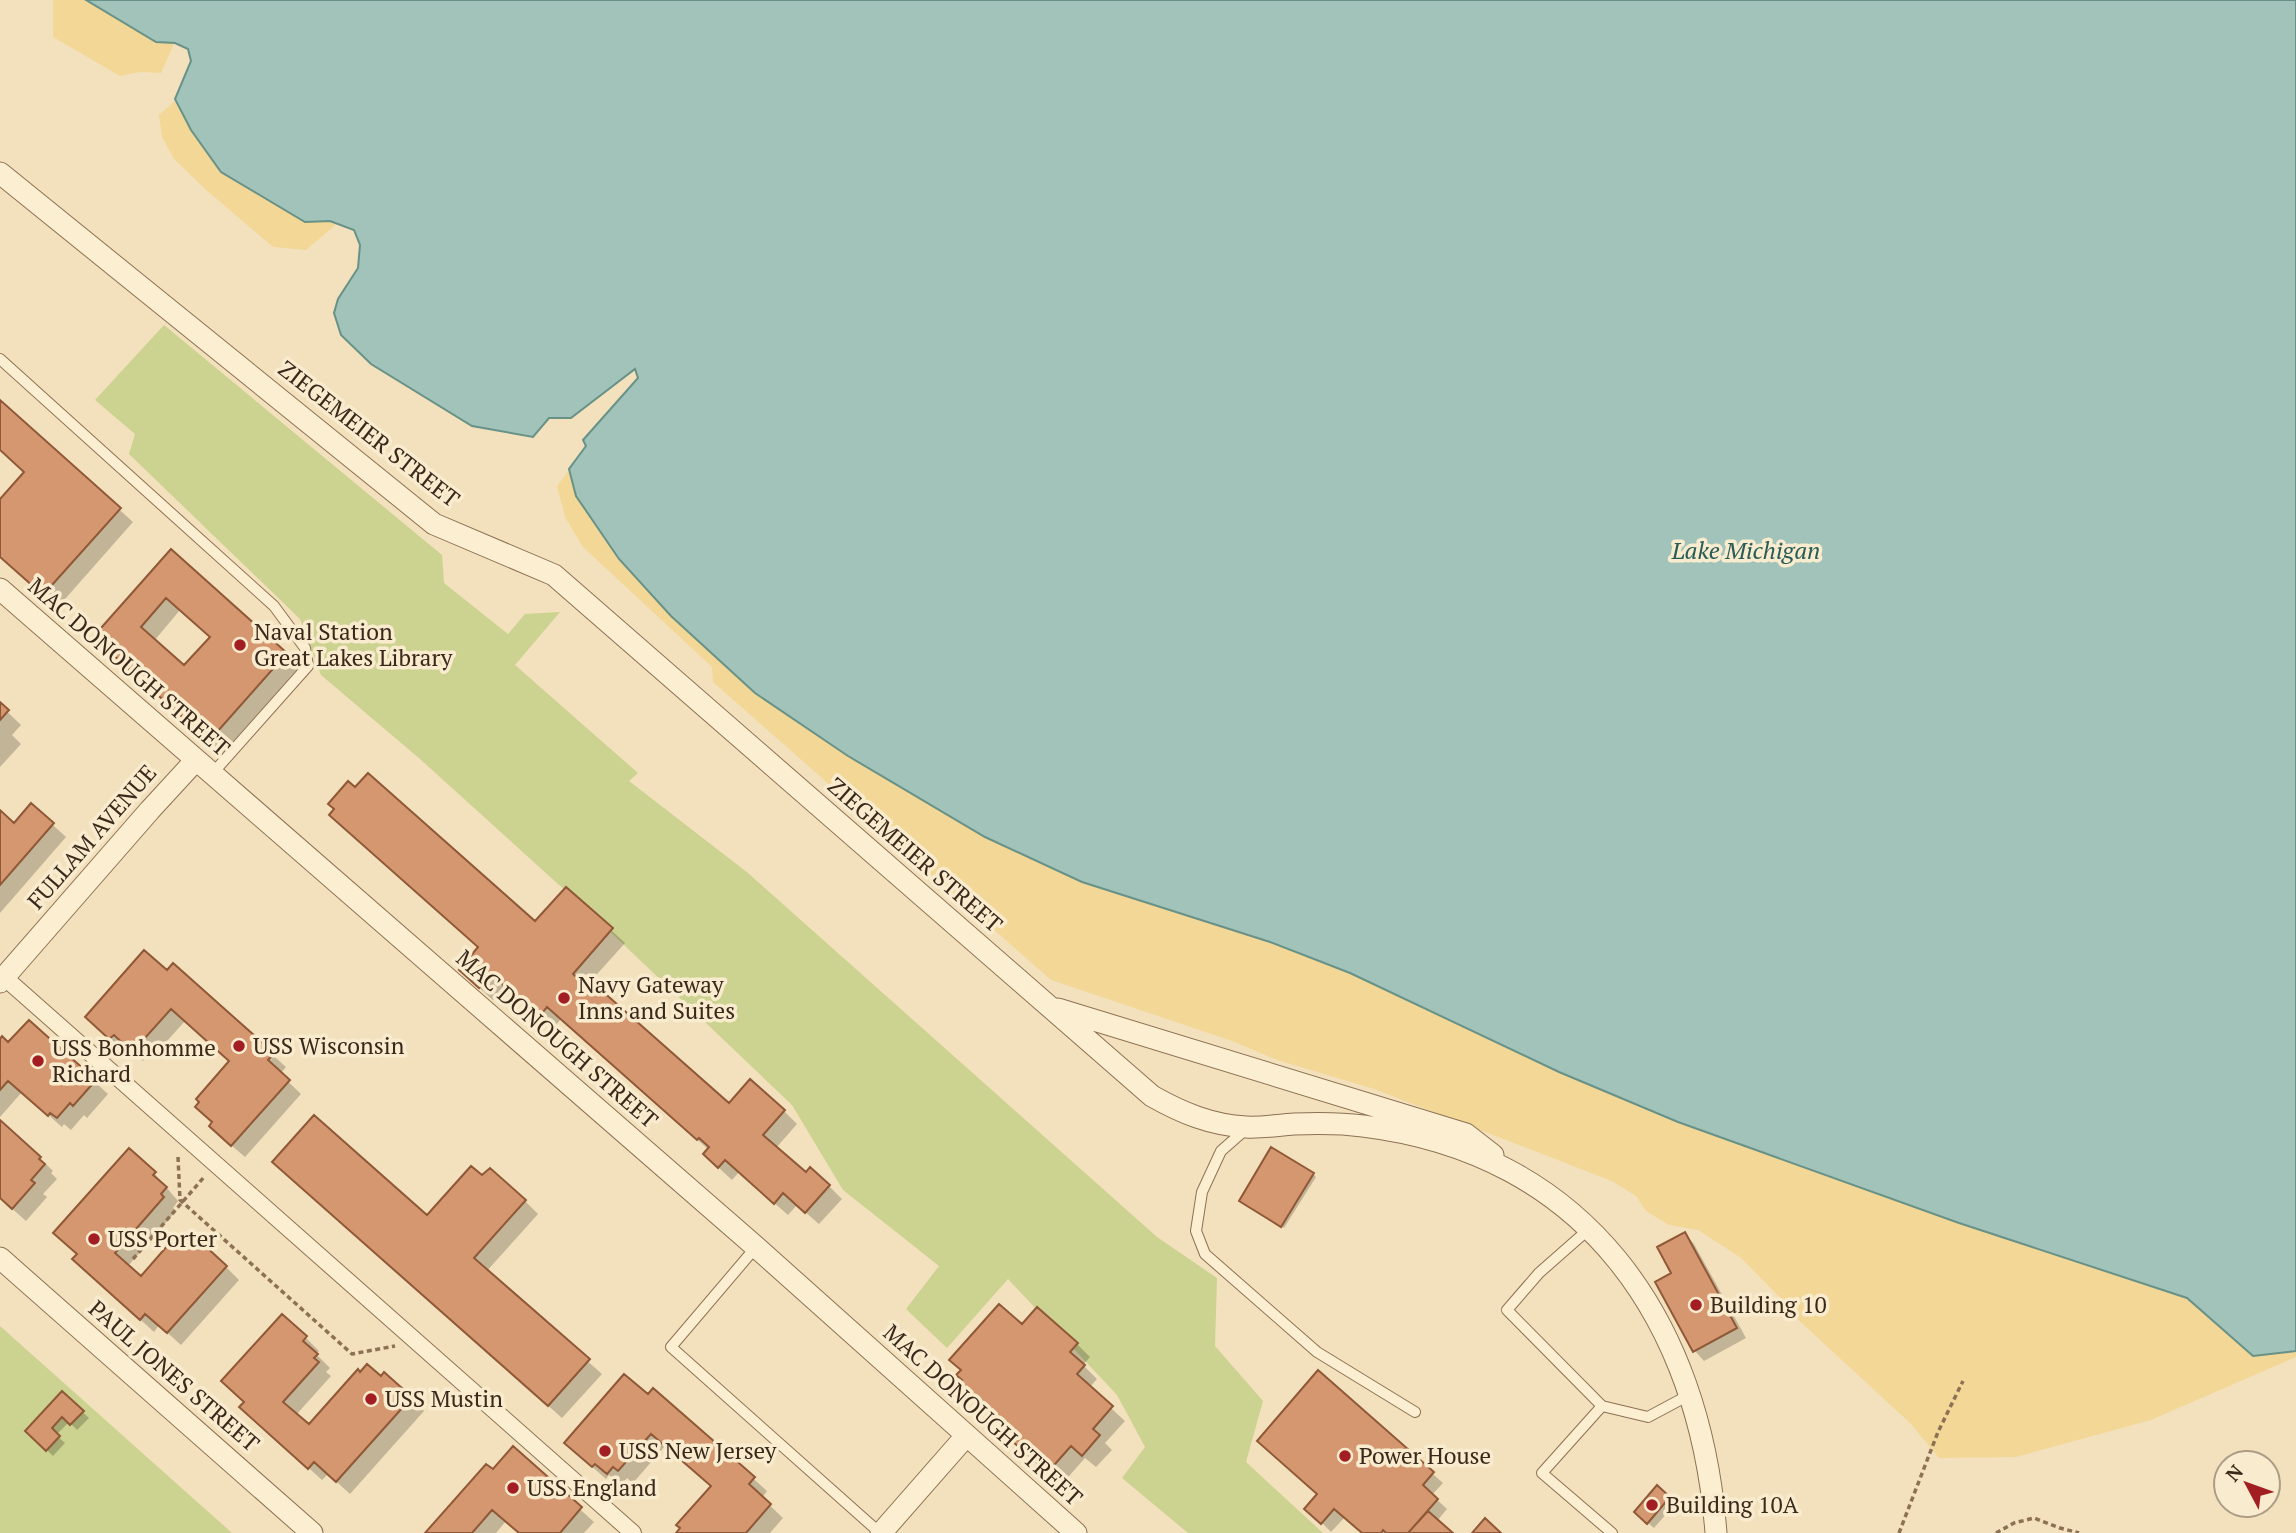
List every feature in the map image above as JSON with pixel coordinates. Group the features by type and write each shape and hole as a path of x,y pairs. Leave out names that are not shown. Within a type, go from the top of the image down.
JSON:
{"street":[{"name":"ZIEGEMEIER STREET","path":"0,173 433,524 554,575 1152,1096 1176,1110 1211,1122 1248,1127 1308,1123 1359,1125 1439,1142 1486,1160 1549,1196 1610,1249 1647,1300 1675,1354 1691,1394 1713,1493 1716,1533"},
{"name":"MAC DONOUGH STREET","path":"0,589 756,1247 1076,1533"},
{"name":"FULLAM AVENUE","path":"2,979 150,810 204,767"},
{"path":"2,979 216,1164 633,1533"},
{"path":"1049,1007 1466,1134 1523,1179"},
{"name":"PAUL JONES STREET","path":"0,1258 312,1533"},
{"path":"880,1533 966,1436"}],"lane":[{"path":"0,359 274,606 305,648 308,666 204,767"},
{"path":"1248,1127 1221,1151 1202,1192 1196,1231 1205,1254 1317,1352 1415,1412"},
{"path":"1589,1229 1539,1273 1507,1310 1602,1406 1648,1417 1691,1394"},
{"path":"756,1247 671,1347 880,1533"},
{"path":"1602,1406 1542,1473 1612,1533"}],"path":[{"path":"177,1130 180,1200 352,1354 417,1342"},
{"path":"133,1259 216,1164"},
{"path":"1899,1533 1938,1432 1963,1381"},
{"path":"1996,1533 2014,1523 2034,1518 2079,1533"}],"green space":[{"path":"164,325 442,555 444,583 508,634 525,614 560,612 515,665 638,773 629,781 748,873 1157,1237 1217,1278 1215,1346 1263,1401 1246,1462 1323,1533 1188,1533 1122,1478 1145,1447 1117,1395 1008,1279 947,1348 906,1309 939,1266 843,1190 792,1105 601,923 420,759 321,675 300,619 129,454 135,434 95,400"},
{"path":"0,1326 232,1533 0,1533"}],"sand":[{"path":"53,0 191,0 192,3 161,73 140,72 120,76 53,37"},
{"path":"209,71 367,188 332,228 306,250 273,247 174,159 162,137 159,115"},
{"path":"598,432 2296,1060 2296,1357 2151,1420 2016,1457 1939,1458 1910,1423 1794,1316 1793,1311 1741,1258 1698,1230 1669,1225 1646,1211 1636,1196 1612,1181 1374,1089 1277,1060 1232,1041 1051,980 713,682 712,667 583,547 565,517 557,486"}],"water":[{"name":"Lake Michigan","path":"86,0 2296,0 2296,1351 2253,1356 2187,1298 1959,1223 1678,1122 1559,1072 1350,973 1270,942 1082,882 985,837 848,756 755,693 671,616 619,559 576,496 569,469 586,446 583,440 638,378 635,369 571,418 549,418 533,437 472,426 371,364 341,335 334,313 338,299 358,268 360,245 354,230 330,221 305,222 221,172 191,130 175,99 191,61 188,49 175,43 156,42"}],"building":[{"path":"0,400 121,508 43,595 0,557 0,499 24,472 0,450"},
{"name":"Naval Station Great Lakes Library","path":"171,549 287,653 209,741 93,637","holes":["166,598 210,637 184,665 141,627"]},
{"path":"0,702 9,710 0,720"},
{"name":"Navy Gateway Inns and Suites","path":"368,773 535,921 566,887 613,928 573,974 587,987 592,982 729,1103 750,1079 785,1110 763,1135 806,1172 810,1167 830,1185 805,1213 783,1193 774,1204 725,1160 718,1168 703,1154 709,1147 699,1138 697,1140 547,1007 539,1017 491,974 479,988 459,970 478,947 329,815 334,809 328,804 348,781 355,787"},
{"path":"31,803 54,823 0,885 0,810 14,823"},
{"name":"USS Wisconsin","path":"144,950 167,970 173,963 274,1053 268,1060 290,1080 231,1146 209,1126 212,1122 195,1107 199,1102 196,1099 229,1061 171,1009 136,1048 133,1044 129,1049 114,1035 109,1039 85,1017"},
{"name":"USS Bonhomme Richard","path":"29,1020 96,1080 73,1106 70,1103 57,1118 50,1113 48,1116 8,1081 0,1090 0,1039 2,1036 8,1042"},
{"path":"314,1115 427,1215 471,1166 482,1175 490,1168 526,1200 474,1258 590,1359 548,1406 272,1162"},
{"name":"USS Bonhomme Richard","path":"0,1120 41,1157 39,1159 45,1164 31,1180 35,1183 12,1209 0,1198"},
{"path":"1271,1147 1314,1173 1281,1227 1239,1201"},
{"name":"USS Porter","path":"129,1148 156,1172 153,1175 167,1187 161,1194 164,1197 115,1253 141,1276 175,1237 179,1241 185,1235 200,1248 203,1244 227,1266 167,1333 145,1314 140,1320 72,1259 77,1254 53,1233"},
{"name":"Building 10","path":"1685,1232 1737,1328 1693,1352 1655,1282 1671,1273 1657,1247"},
{"path":"999,1304 1022,1324 1037,1307 1078,1343 1070,1352 1085,1365 1077,1374 1113,1406 1093,1429 1100,1435 1082,1456 1071,1446 1048,1472 1013,1442 1019,1436 959,1383 962,1380 956,1375 961,1370 949,1360"},
{"name":"USS Mustin","path":"282,1314 307,1336 303,1341 318,1354 314,1358 319,1362 283,1402 309,1424 358,1369 360,1372 367,1364 381,1376 384,1372 412,1397 336,1482 314,1462 308,1469 239,1407 244,1402 221,1381"},
{"name":"Power House","path":"1318,1370 1434,1472 1423,1485 1438,1499 1408,1533 1386,1533 1383,1530 1381,1533 1362,1533 1334,1509 1321,1524 1304,1509 1317,1494 1257,1441"},
{"name":"USS New Jersey","path":"624,1374 648,1394 653,1388 755,1477 749,1484 771,1504 746,1533 676,1533 680,1528 676,1525 711,1486 651,1434 618,1471 613,1467 607,1474 595,1464 592,1467 564,1443"},
{"path":"62,1391 84,1411 70,1425 62,1417 52,1428 60,1436 46,1451 25,1431"},
{"name":"USS England","path":"513,1446 582,1507 560,1533 519,1533 492,1510 472,1533 425,1533 486,1464 493,1469"},
{"name":"Building 10A","path":"1657,1485 1670,1497 1647,1524 1634,1512"},
{"path":"1428,1511 1453,1533 1408,1533"},
{"path":"1485,1518 1501,1533 1472,1533"}],"place":[{"name":"Naval Station Great Lakes Library","path":"240,645"},
{"name":"Navy Gateway Inns and Suites","path":"564,998"},
{"name":"USS Wisconsin","path":"239,1046"},
{"name":"USS Bonhomme Richard","path":"38,1061"},
{"name":"USS Porter","path":"94,1239"},
{"name":"Building 10","path":"1696,1305"},
{"name":"USS Mustin","path":"371,1399"},
{"name":"USS New Jersey","path":"605,1451"},
{"name":"Power House","path":"1345,1456"},
{"name":"USS England","path":"513,1488"},
{"name":"Building 10A","path":"1652,1505"}]}
